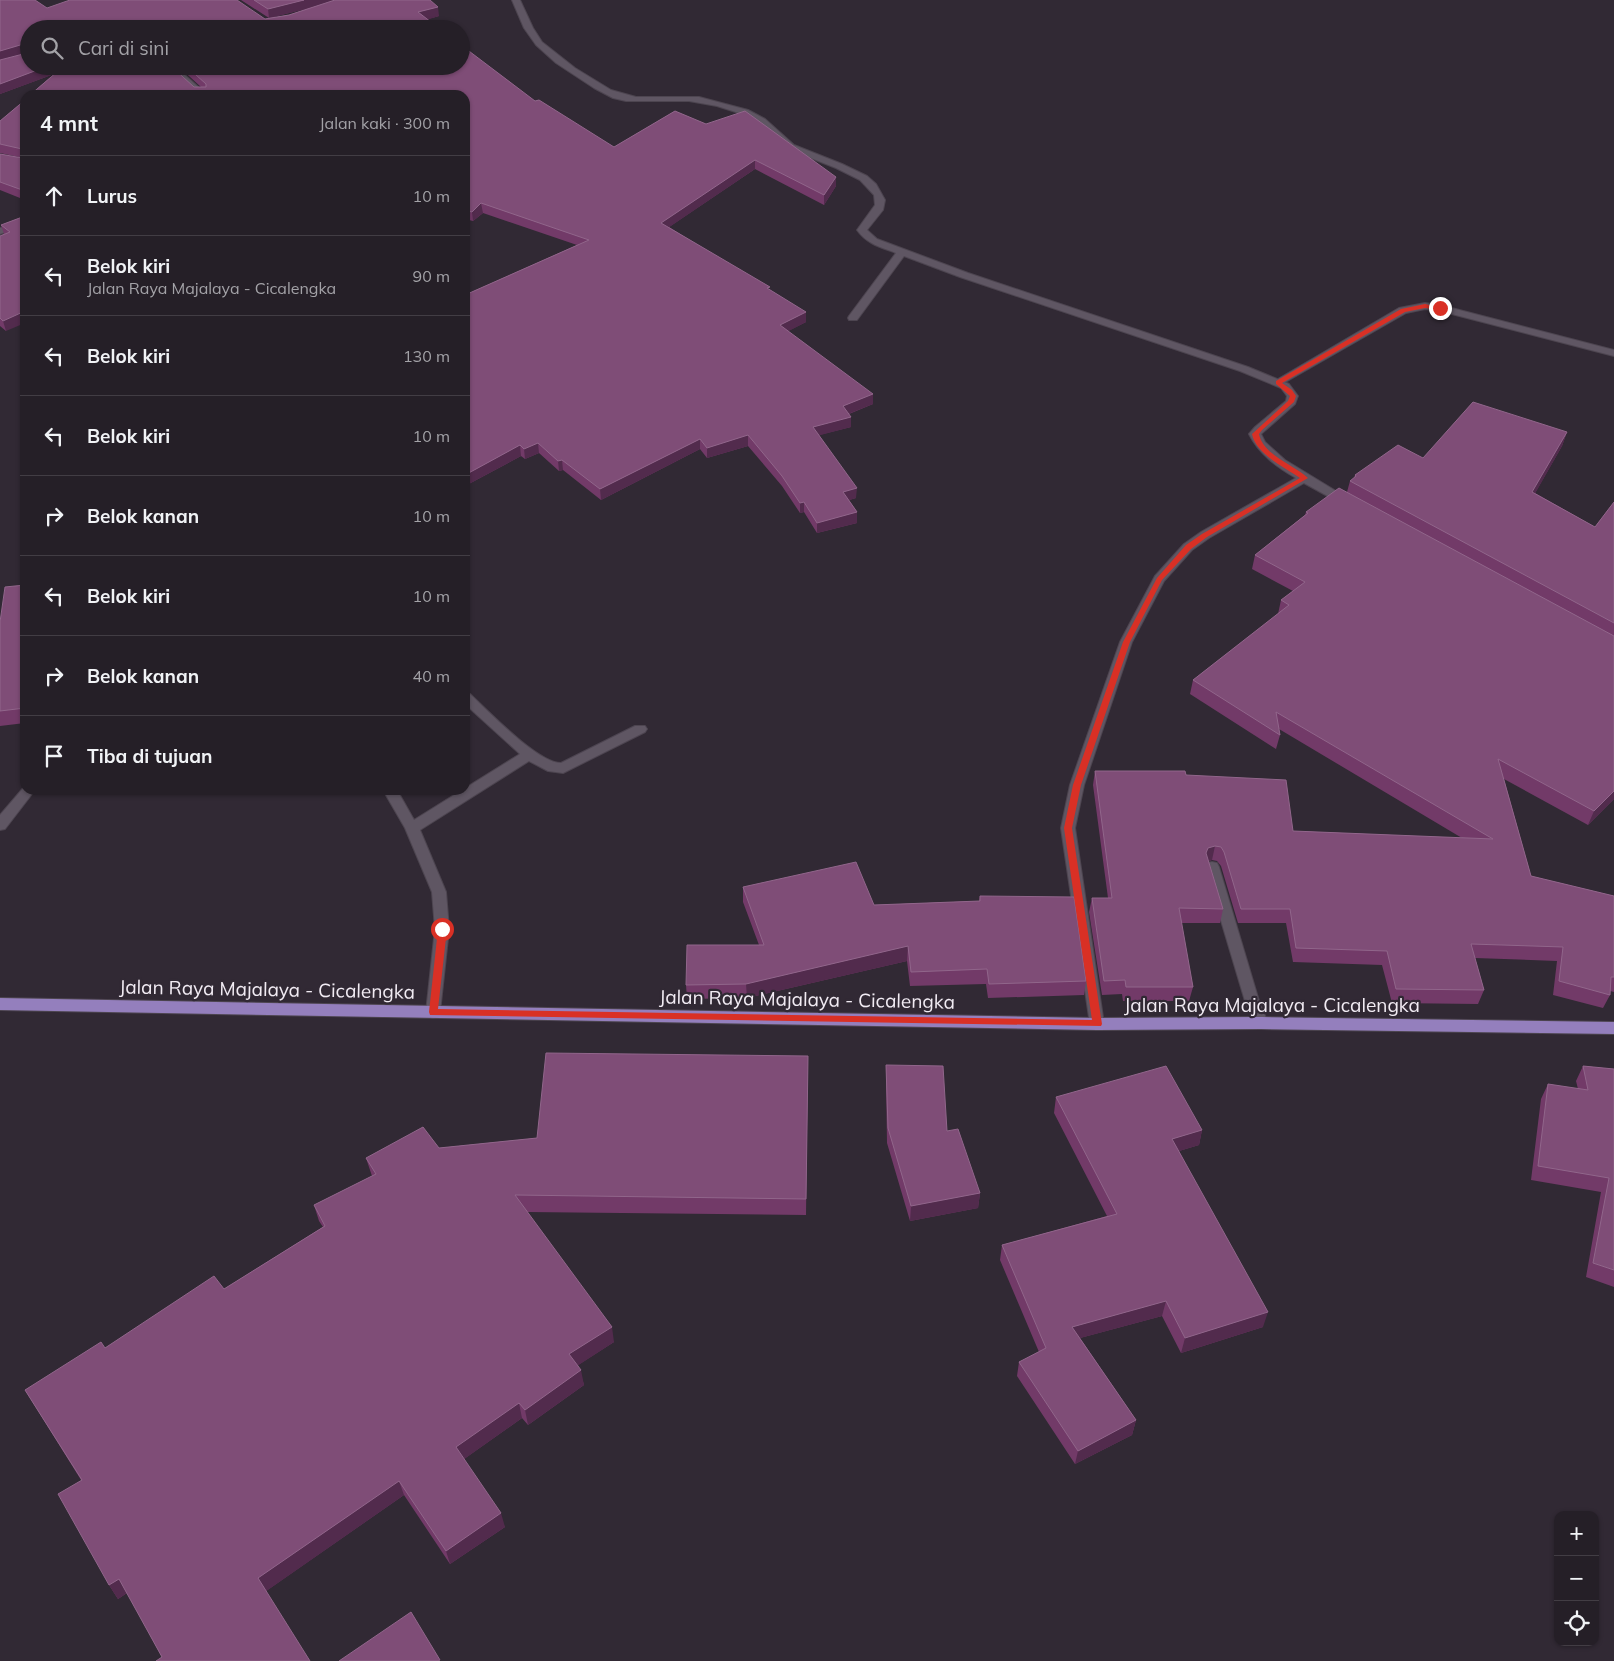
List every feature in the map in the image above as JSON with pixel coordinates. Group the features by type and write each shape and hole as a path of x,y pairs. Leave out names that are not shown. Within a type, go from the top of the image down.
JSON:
{"main road":[{"name":"Jalan Raya Majalaya - Cicalengka","path":"0,1004 1097,1024 1261,1023 1614,1028"}],"street":[{"path":"516,0 534,39 607,92 624,98 698,100 741,110 764,123 789,146 853,172 879,195 881,201 880,208 862,230 873,241 964,275 1278,382 1293,396 1291,402 1259,429 1255,434 1256,439 1267,452 1304,478 1356,507"},
{"path":"179,75 196,90"},
{"path":"0,231 20,224"},
{"path":"853,318 902,252"},
{"path":"1278,382 1403,310 1412,307 1440,308 1614,353"},
{"path":"1097,1024 1068,828 1077,785 1126,642 1159,579 1188,547 1205,535 1304,478"},
{"path":"470,702 529,755 553,768 563,768 640,729"},
{"path":"470,792 529,755"},
{"path":"0,825 24,795"},
{"path":"393,795 412,828 439,892 442,929 433,1012"},
{"path":"412,828 465,795"},
{"path":"1212,866 1252,1001 1261,1023"}],"building":[{"path":"0,0 35,0 47,8 70,0 237,0 265,19 289,15 335,0 430,0 438,7 418,12 428,20 20,20 20,45 0,51"},
{"path":"254,0 304,0 268,9"},
{"path":"470,52 535,101 539,100 614,147 675,111 706,124 745,111 836,177 824,195 755,160 661,223 770,287 767,288 806,312 780,325 873,394 843,406 851,417 813,427 857,488 843,492 857,512 817,523 804,502 800,503 782,476 748,435 707,448 700,439 600,489 562,460 558,461 538,443 524,449 520,445 470,472 470,293 589,240 481,203 472,212 470,211 470,90 36,90 53,75 181,75 194,87 206,87 206,84 196,75 470,75"},
{"path":"20,55 20,75 24,75 0,84 0,60"},
{"path":"20,104 20,149 0,144 0,121"},
{"path":"0,154 20,158 20,189 0,182"},
{"path":"20,218 20,313 3,321 0,318 0,236 10,232 1,225"},
{"path":"1473,402 1567,432 1532,492 1595,527 1614,502 1614,623 1350,481 1355,475 1398,445 1423,458"},
{"path":"1339,488 1614,636 1614,791 1594,811 1498,759 1531,876 1614,896 1614,977 1611,977 1610,995 1559,981 1563,947 1471,944 1484,990 1396,989 1387,951 1296,948 1290,909 1241,909 1224,852 1221,847 1215,846 1208,848 1206,853 1223,909 1179,908 1193,987 1126,987 1125,980 1104,981 1092,898 1112,898 1095,771 1185,771 1186,775 1286,780 1293,831 1493,839 1276,712 1280,735 1193,680 1289,605 1281,600 1305,582 1255,555 1308,513 1306,512"},
{"path":"20,586 20,709 0,711 0,622 5,587"},
{"path":"856,862 874,905 980,901 980,896 1074,897 1086,981 989,984 987,969 911,972 908,946 746,984 686,985 687,945 764,945 743,887"},
{"path":"546,1053 808,1056 806,1199 515,1195 612,1327 569,1354 581,1370 525,1410 519,1403 456,1447 501,1513 446,1551 399,1481 258,1578 310,1661 156,1661 162,1657 119,1579 109,1585 58,1494 82,1480 25,1390 101,1342 105,1348 214,1276 224,1289 325,1226 314,1205 376,1174 366,1158 423,1127 439,1148 537,1138"},
{"path":"886,1065 943,1066 947,1131 958,1129 980,1193 911,1206 888,1128"},
{"path":"1166,1066 1202,1130 1172,1139 1268,1312 1185,1338 1166,1301 1072,1327 1136,1420 1078,1451 1019,1362 1046,1348 1002,1245 1117,1214 1056,1097"},
{"path":"1583,1066 1614,1069 1614,1270 1593,1263 1609,1178 1538,1166 1548,1084 1588,1090"},
{"path":"411,1612 440,1660 339,1661"}],"route":[{"path":"442,929 433,1012 1097,1024 1068,828 1077,785 1126,642 1159,579 1188,547 1205,535 1304,478 1267,452 1256,439 1255,434 1259,429 1291,402 1293,396 1285,386 1278,382 1403,310 1425,306 1440,308"}]}
